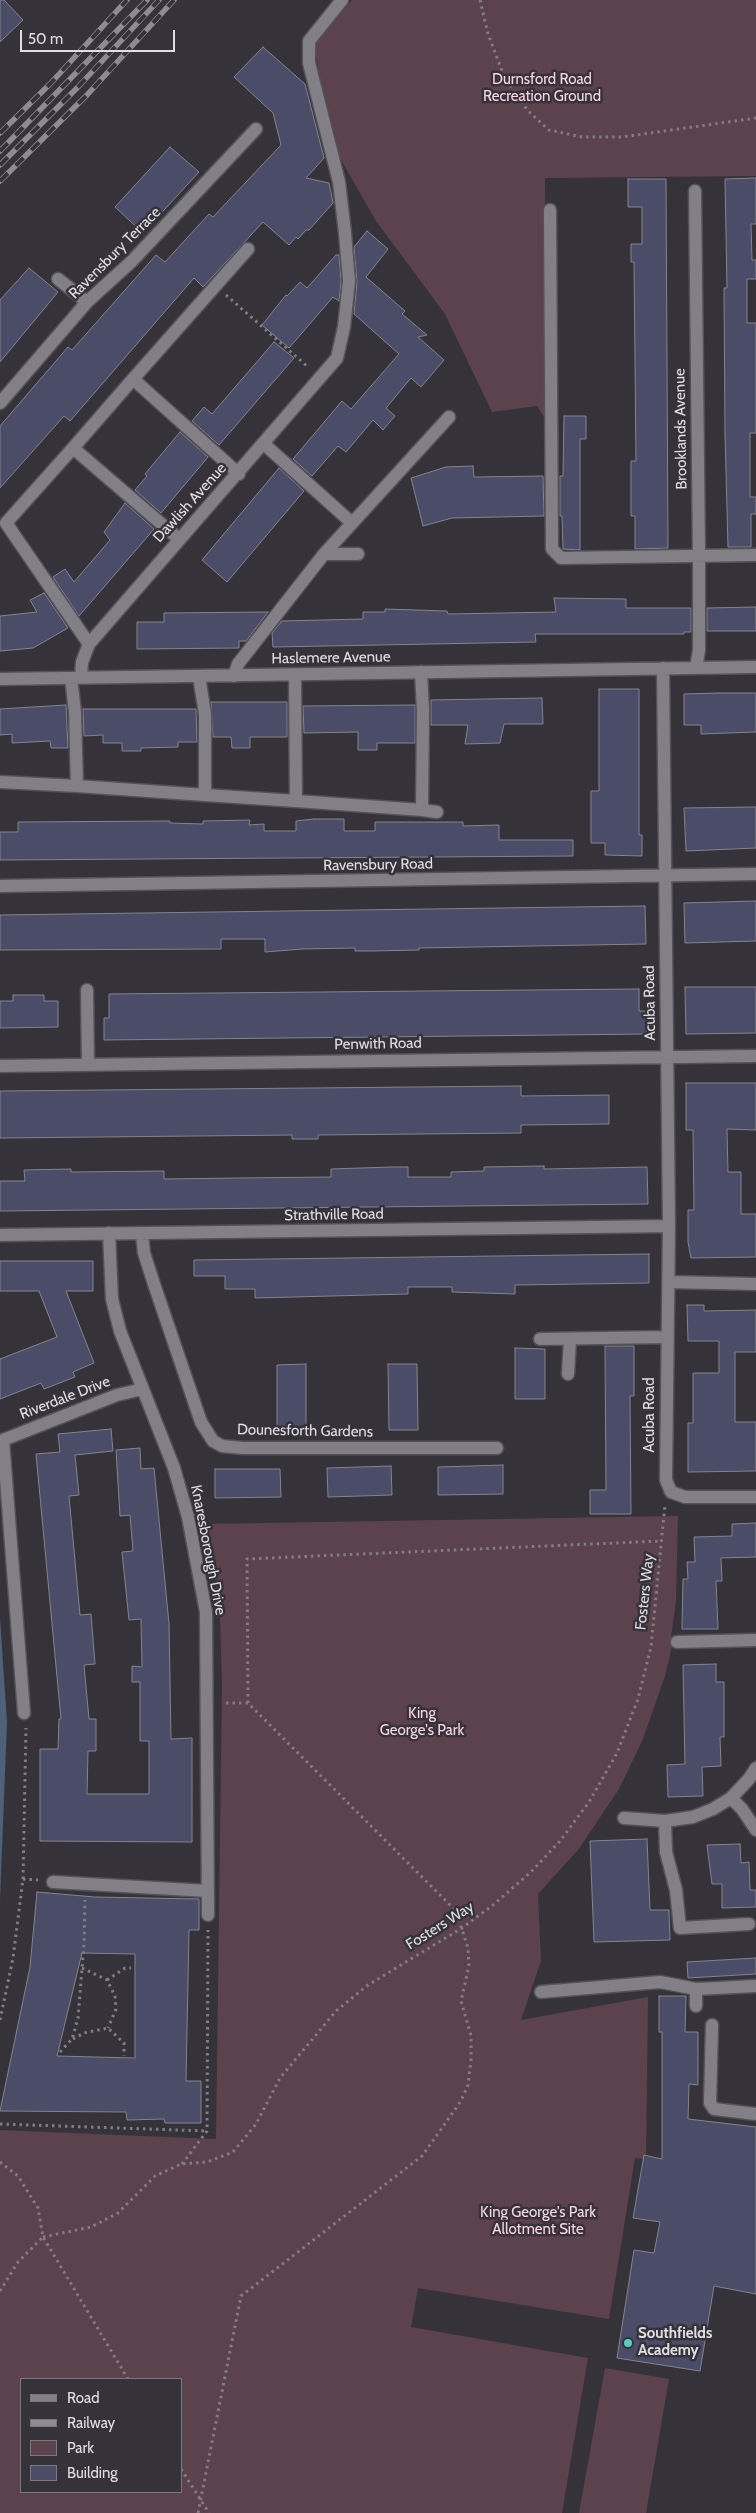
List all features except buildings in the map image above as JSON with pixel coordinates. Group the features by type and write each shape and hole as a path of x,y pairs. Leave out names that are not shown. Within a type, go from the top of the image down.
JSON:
{"street":[{"name":"Dawlish Avenue","path":"77,786 76,677 90,644 179,540 239,474 337,358 344,327 349,282 345,234 339,182 309,56 310,41 342,0"},
{"name":"Ravensbury Terrace","path":"0,403 87,302 132,261 256,130"},
{"name":"Brooklands Avenue","path":"695,191 699,556 699,650 696,668"},
{"path":"550,210 552,549 561,558 756,554"},
{"path":"90,644 3,527 214,285 248,249"},
{"path":"58,278 87,302"},
{"path":"133,379 239,474"},
{"path":"234,676 238,664 324,554 449,416"},
{"path":"264,444 352,524"},
{"path":"73,448 179,540"},
{"path":"324,554 358,554"},
{"name":"Haslemere Avenue","path":"0,679 756,667"},
{"name":"Acuba Road","path":"663,668 669,1226 669,1282 666,1337 666,1480 671,1492"},
{"path":"421,672 424,710 422,810"},
{"path":"295,675 296,801"},
{"path":"199,676 205,714 205,795"},
{"path":"0,782 437,812"},
{"name":"Ravensbury Road","path":"0,886 756,874"},
{"path":"87,990 88,1065"},
{"name":"Penwith Road","path":"0,1066 756,1056"},
{"name":"Strathville Road","path":"0,1235 669,1226"},
{"name":"Knaresborough Drive","path":"109,1233 112,1299 120,1331 174,1468 188,1517 206,1612 208,1915"},
{"name":"Dounesforth Gardens","path":"142,1234 144,1253 201,1422 213,1441 222,1446 243,1448 498,1448"},
{"path":"669,1282 756,1284"},
{"path":"540,1339 666,1337"},
{"path":"568,1374 570,1340"},
{"name":"Riverdale Drive","path":"24,1713 3,1440 117,1395 143,1389"},
{"path":"671,1492 685,1498 756,1497"},
{"path":"677,1642 756,1640"},
{"path":"624,1818 664,1821 693,1818 713,1809 730,1798 749,1779 756,1768"},
{"path":"730,1798 742,1809 756,1830"},
{"path":"664,1821 666,1852 676,1890 680,1928 749,1924"},
{"path":"53,1882 208,1891"},
{"path":"541,1992 660,1982 696,1989 756,1986"},
{"path":"696,1989 696,2006"},
{"path":"712,2025 710,2103 714,2109 756,2114"}],"path":[{"path":"480,0 488,34 504,76 528,111 549,130 582,137 622,137 756,118"},
{"path":"214,285 320,377"},
{"name":"Fosters Way","path":"42,2237 91,2227 118,2213 156,2176 182,2164 207,2162 233,2152 256,2124 280,2078 336,2011 368,1985 462,1928 531,1872 560,1841 589,1802 617,1753 638,1700 650,1647 665,1502 671,1492"},
{"path":"248,1703 247,1559 661,1541"},
{"path":"198,2513 241,2296 422,2156 461,2101 468,2085 472,2060 471,2036 462,2000 468,1966 468,1948 456,1911 248,1703 207,1702"},
{"path":"0,2020 13,1958 23,1879 26,1742 24,1713"},
{"path":"72,2040 80,1999 86,1884"},
{"path":"182,2164 207,2130 208,1915"},
{"path":"82,1968 107,1980 116,2003 108,2028"},
{"path":"107,1980 125,1968 131,1968"},
{"path":"60,2052 72,2040 84,2033 108,2028"},
{"path":"108,2028 124,2043 124,2056"},
{"path":"0,2124 207,2130"},
{"path":"0,2162 18,2176 38,2208 42,2237 127,2378"},
{"path":"0,2291 18,2262 42,2237"},
{"path":"182,2471 209,2513"}],"green space":[{"name":"Durnsford Road Recreation Ground","path":"352,0 756,0 756,176 545,178 546,420 537,406 492,412 445,314 376,221 340,158 321,93 315,44"},
{"name":"King George's Park","path":"678,1516 676,1601 671,1637 674,1637 665,1676 643,1739 619,1789 578,1850 538,1894 541,1961 521,2020 648,1997 646,2154 644,2159 635,2158 609,2319 418,2288 411,2327 588,2358 562,2513 0,2513 0,2130 216,2139 222,1686 220,1618 215,1580 202,1528 206,1524"},
{"path":"605,2368 669,2379 646,2513 579,2513"}],"water":[{"path":"0,1618 7,1722 0,1900"}],"railway":[{"path":"0,133 50,84 127,0"},
{"path":"0,151 147,0"},
{"path":"0,165 78,87 159,0"},
{"path":"0,181 87,95 174,0"}],"place":[{"name":"Southfields Academy","path":"628,2343"}],"park label":[{"name":"King George's Park Allotment Site","path":"538,2222"}]}
